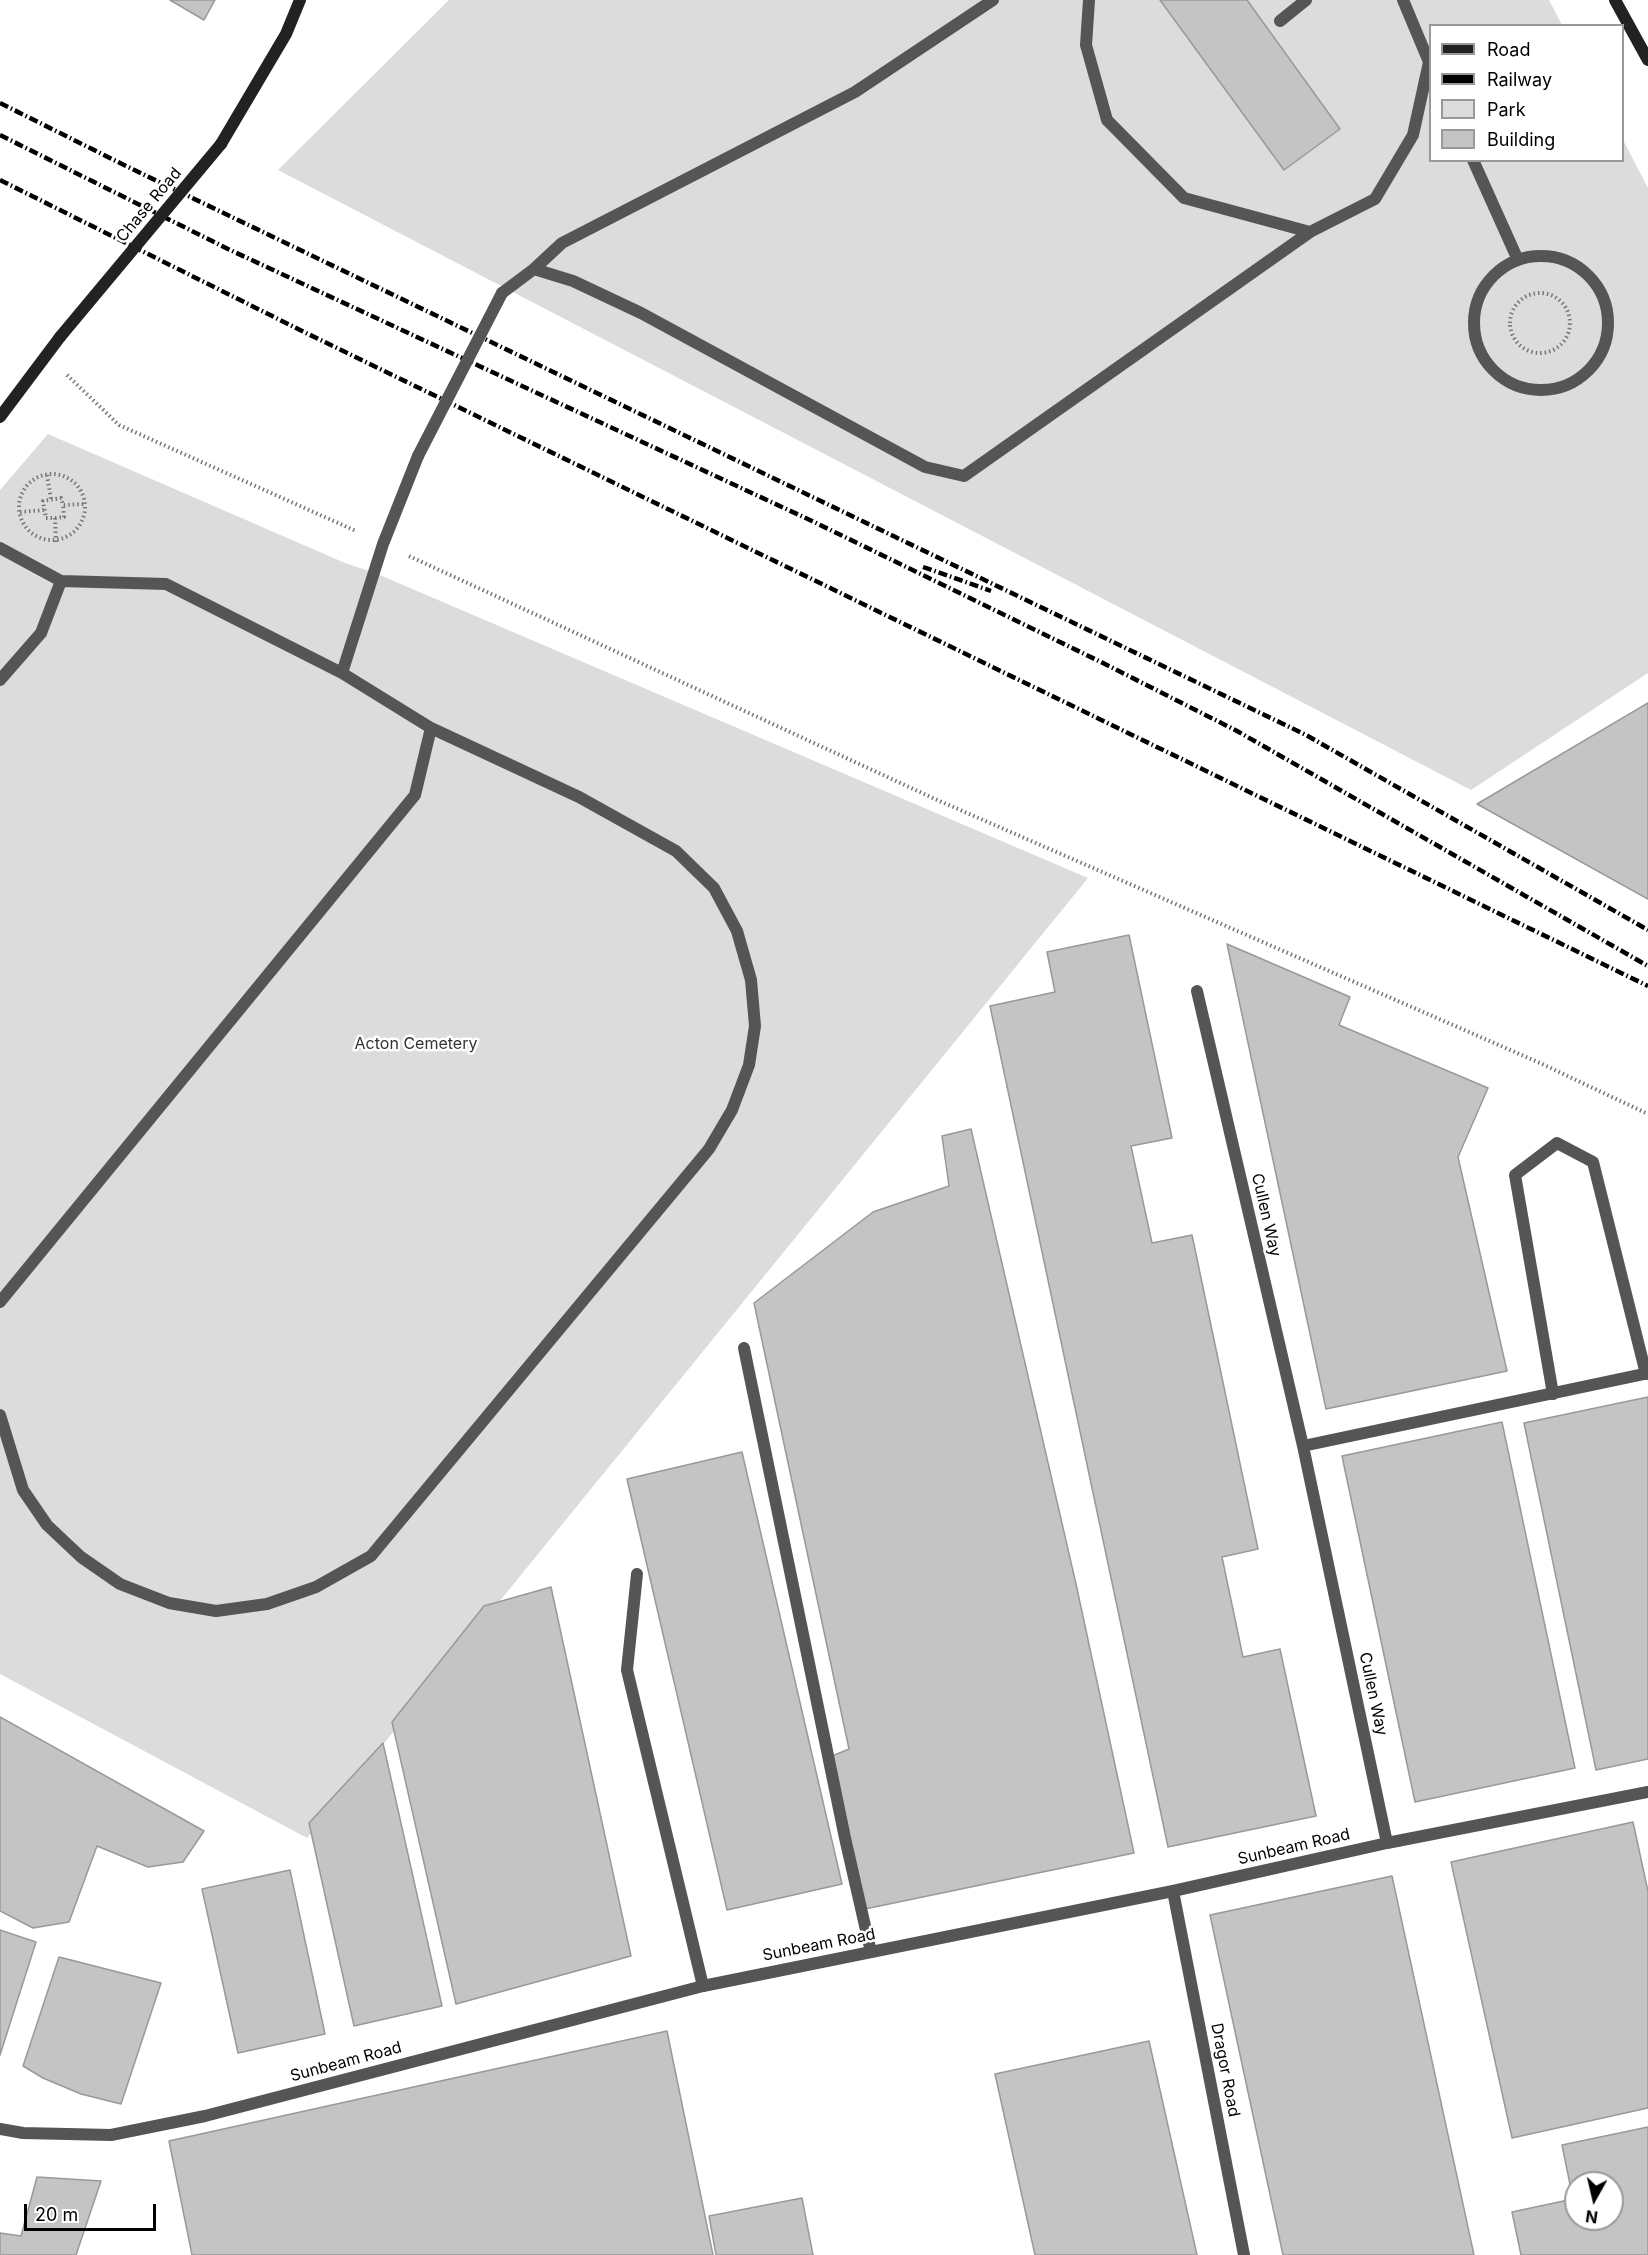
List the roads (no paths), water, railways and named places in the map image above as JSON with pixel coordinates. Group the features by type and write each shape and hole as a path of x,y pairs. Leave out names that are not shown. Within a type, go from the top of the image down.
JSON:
{"street":[{"name":"Chase Road","path":"0,417 60,337 221,144 286,34 300,0"},
{"path":"342,673 383,544 418,456 502,293 534,269 562,243 855,92 993,0"},
{"path":"1089,0 1086,45 1107,120 1184,198 1310,232"},
{"path":"1280,21 1306,0"},
{"path":"1403,0 1429,61"},
{"path":"1615,0 1648,60"},
{"path":"534,269 573,281 641,313 925,467 964,476 1310,232 1375,199 1413,135 1429,67"},
{"path":"1474,162 1518,260"},
{"path":"1543,255 1564,260 1583,271 1597,286 1606,306 1608,327 1603,349 1592,367 1575,381 1554,389 1531,389 1510,383 1492,369 1479,350 1474,328 1476,306 1486,285 1501,269 1518,260 1543,255"},
{"path":"0,548 61,581 166,584 342,673 431,728 579,797 676,851 714,888 737,931 750,980 755,1026 749,1065 732,1110 709,1149 370,1556 316,1587 267,1604 216,1611 170,1603 120,1584 81,1557 47,1525 23,1490 0,1415"},
{"path":"0,680 41,633 61,581"},
{"path":"0,1302 415,795 431,728"},
{"name":"Cullen Way","path":"1197,992 1304,1446 1387,1843"},
{"path":"1304,1446 1553,1394 1647,1374 1593,1162 1557,1143 1515,1175 1553,1394"},
{"path":"744,1348 845,1838 871,1952"},
{"path":"637,1575 627,1670 702,1986"},
{"name":"Sunbeam Road","path":"0,2129 23,2133 111,2135 194,2118 702,1986 1173,1891 1387,1843 1648,1792"},
{"name":"Dragor Road","path":"1173,1891 1244,2255"}],"railway":[{"path":"0,103 126,166 1306,735 1648,930"},
{"path":"0,135 228,249 812,521 1103,663 1237,731 1648,966"},
{"path":"0,180 302,331 1648,986"},
{"path":"923,567 991,591"}],"park label":[{"name":"Acton Cemetery","path":"416,1044"}]}
